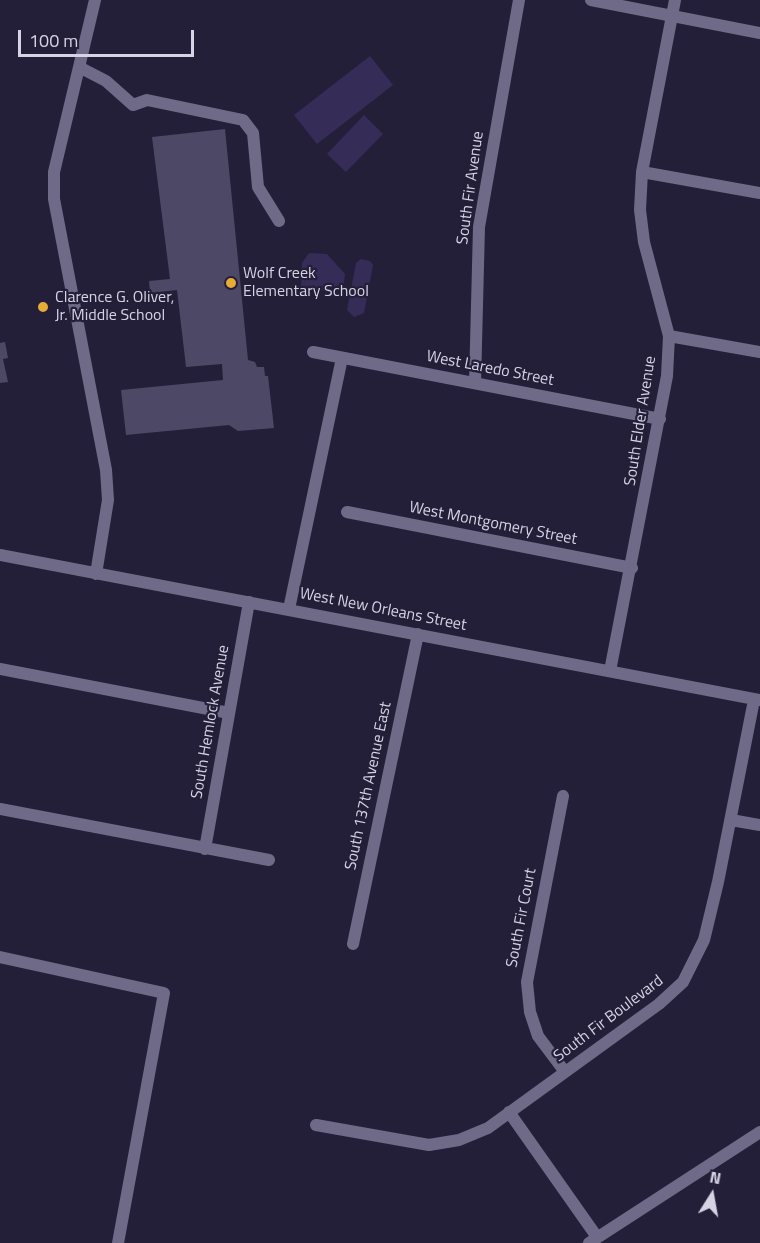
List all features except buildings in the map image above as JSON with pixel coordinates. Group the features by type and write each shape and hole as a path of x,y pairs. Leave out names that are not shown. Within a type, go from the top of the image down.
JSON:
{"street":[{"path":"95,0 54,172 54,199 106,470 108,500 96,574"},
{"name":"South Fir Avenue","path":"475,383 479,227 519,0"},
{"path":"591,0 760,33"},
{"name":"South Elder Avenue","path":"610,671 668,376 669,336 644,242 640,210 642,171 675,0"},
{"path":"79,67 106,81 133,105 147,100 243,120 253,133 258,187 279,221"},
{"path":"642,171 760,193"},
{"path":"669,336 760,352"},
{"name":"West Laredo Street","path":"313,352 660,419"},
{"path":"289,609 342,358"},
{"name":"West Montgomery Street","path":"347,512 632,568"},
{"name":"West New Orleans Street","path":"0,555 757,700"},
{"name":"South Hemlock Avenue","path":"205,849 249,602"},
{"name":"South 137th Avenue East","path":"353,944 418,634"},
{"path":"0,669 229,713"},
{"name":"South Fir Boulevard","path":"316,1125 429,1145 459,1140 478,1132 509,1112 659,1004 684,982 704,940 757,700"},
{"name":"South Fir Court","path":"563,796 526,982 530,1012 538,1035 565,1072"},
{"path":"0,809 269,860"},
{"path":"731,820 760,825"},
{"path":"0,957 164,993 118,1243"},
{"path":"509,1112 593,1240 760,1132"}],"shaded area":[{"path":"370,56 393,85 317,144 294,115"},
{"path":"364,115 383,134 346,172 327,154"},
{"path":"309,253 327,254 345,274 343,291 301,290 302,263"},
{"path":"361,259 370,261 373,265 364,313 354,317 347,310 356,263"}],"place":[{"name":"Wolf Creek Elementary School","path":"231,283"},
{"name":"Clarence G. Oliver, Jr. Middle School","path":"43,307"}]}
